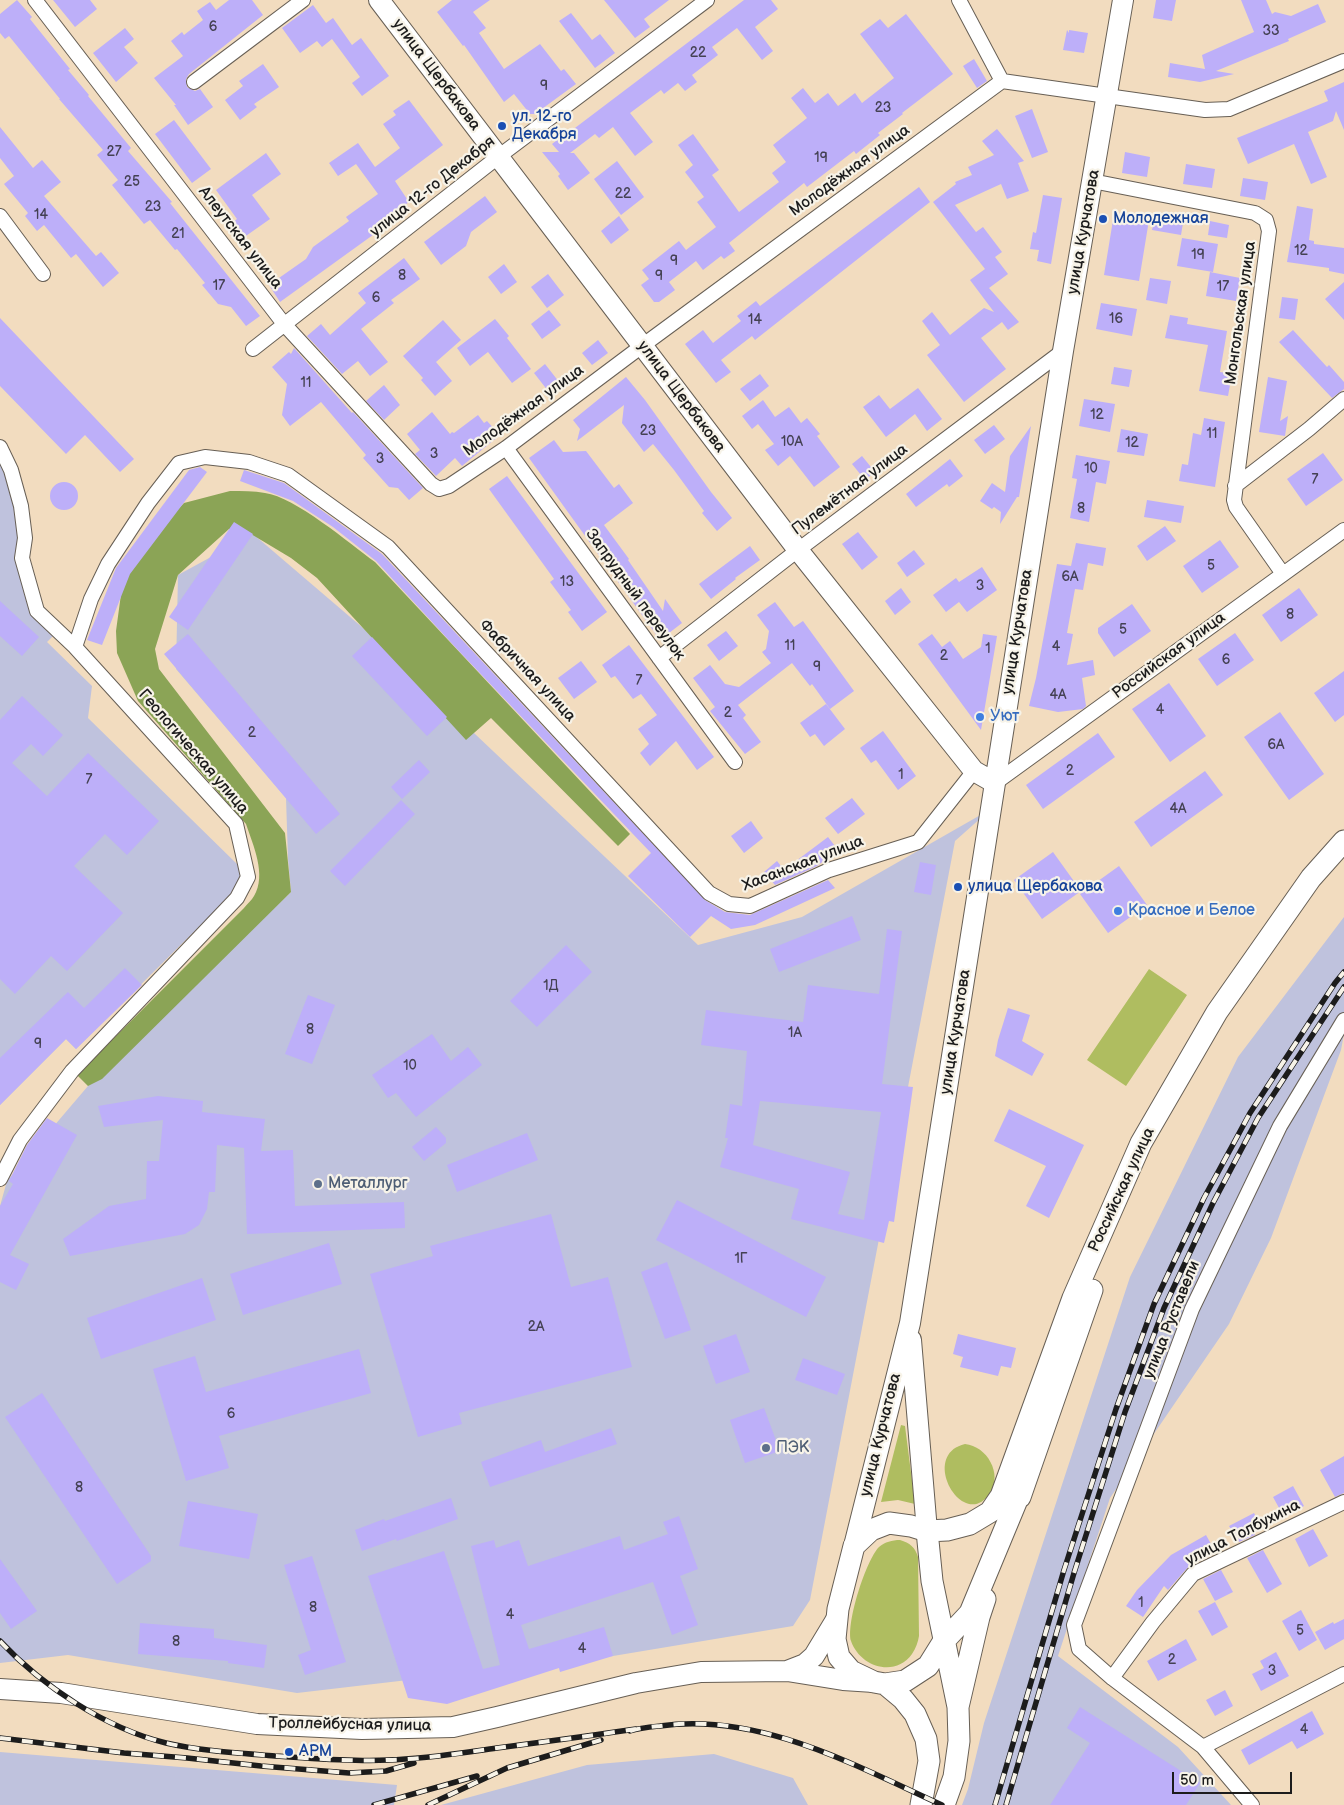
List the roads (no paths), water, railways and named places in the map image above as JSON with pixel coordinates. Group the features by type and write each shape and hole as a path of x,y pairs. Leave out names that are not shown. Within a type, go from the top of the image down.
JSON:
{"main road":[{"name":"Российская улица","path":"927,1531 947,1530 970,1524 990,1512 1001,1496 1072,1298 1142,1143 1217,1012 1311,878 1344,841"},
{"name":"Российская улица","path":"1024,1484 1086,1304 1154,1149 1229,1020 1323,887 1344,863"},
{"path":"879,1683 905,1681 928,1666 943,1642 970,1613 1024,1484"},
{"path":"958,1707 979,1617 1024,1484"},
{"path":"921,1805 929,1761 926,1739 916,1714 903,1699 879,1683 851,1671 839,1657 835,1639 837,1618 854,1546 871,1530 889,1523 911,1526 927,1531 932,1581 943,1642 958,1707 959,1741 954,1777 944,1805"}],"street":[{"name":"Алеутская улица","path":"35,0 284,324 431,484"},
{"path":"194,82 304,0"},
{"name":"улица Щербакова","path":"379,0 798,550 974,771 995,783"},
{"path":"959,0 1002,81 1205,110 1229,109 1344,60"},
{"name":"улица Курчатова","path":"854,1546 910,1324 1063,351 1123,0"},
{"name":"улица 12-го Декабря","path":"253,349 699,2"},
{"name":"Молодёжная улица","path":"431,484 439,489 449,486 506,448 1002,81"},
{"name":"Монгольская улица","path":"1092,181 1255,213 1266,220 1270,231 1234,500 1236,507 1282,574"},
{"path":"0,216 43,274"},
{"name":"Пулемётная улица","path":"659,658 798,550 1063,351"},
{"path":"1235,486 1309,429 1344,399"},
{"name":"Геологическая улица","path":"0,447 11,470 20,506 25,538 22,558 37,611 75,647 236,824 248,877 237,898 72,1071 20,1140 0,1180"},
{"name":"Запрудный переулок","path":"506,448 735,762"},
{"name":"Фабричная улица","path":"75,647 91,599 108,564 148,503 179,464 205,457 249,462 288,475 388,547 709,893 729,904"},
{"name":"Российская улица","path":"995,783 1344,530"},
{"name":"Хасанская улица","path":"729,904 750,906 828,870 918,842 974,771"},
{"name":"улица Руставели","path":"1112,1678 1080,1649 1074,1625 1192,1309 1280,1126 1340,1035 1344,1020"},
{"name":"улица Курчатова","path":"910,1324 927,1531"},
{"name":"улица Толбухина","path":"1112,1678 1153,1622 1193,1574 1344,1502"},
{"name":"Троллейбусная улица","path":"787,1671 805,1664 814,1656 837,1618"},
{"name":"Троллейбусная улица","path":"0,1689 61,1693 257,1724 362,1729 453,1726 636,1683 701,1672 787,1671 843,1680 879,1683"},
{"path":"1203,1747 1344,1674"},
{"path":"1112,1678 1203,1747 1252,1805"}],"railway":[{"path":"995,1805 1064,1570 1116,1409 1154,1304 1204,1198 1250,1113 1344,972"},
{"path":"1006,1805 1074,1573 1125,1412 1164,1308 1213,1203 1258,1118 1344,987"},
{"path":"0,1641 35,1674 98,1716 143,1736 193,1748 317,1759 388,1760 443,1756 636,1729"},
{"path":"630,1731 641,1728 697,1724 733,1727 770,1734 840,1759 942,1805"},
{"path":"0,1738 124,1753 349,1773 386,1771 414,1763"},
{"path":"428,1805 507,1768 601,1740"},
{"path":"374,1805 477,1776"}],"place":[{"name":"ул. 12-го Декабря","path":"502,126"},
{"name":"Молодежная","path":"1103,219"},
{"name":"Уют","path":"980,717"},
{"name":"улица Щербакова","path":"958,887"},
{"name":"Красное и Белое","path":"1118,911"},
{"name":"Металлург","path":"318,1184"},
{"name":"ПЭК","path":"766,1448"},
{"name":"АРМ","path":"289,1752"}]}
